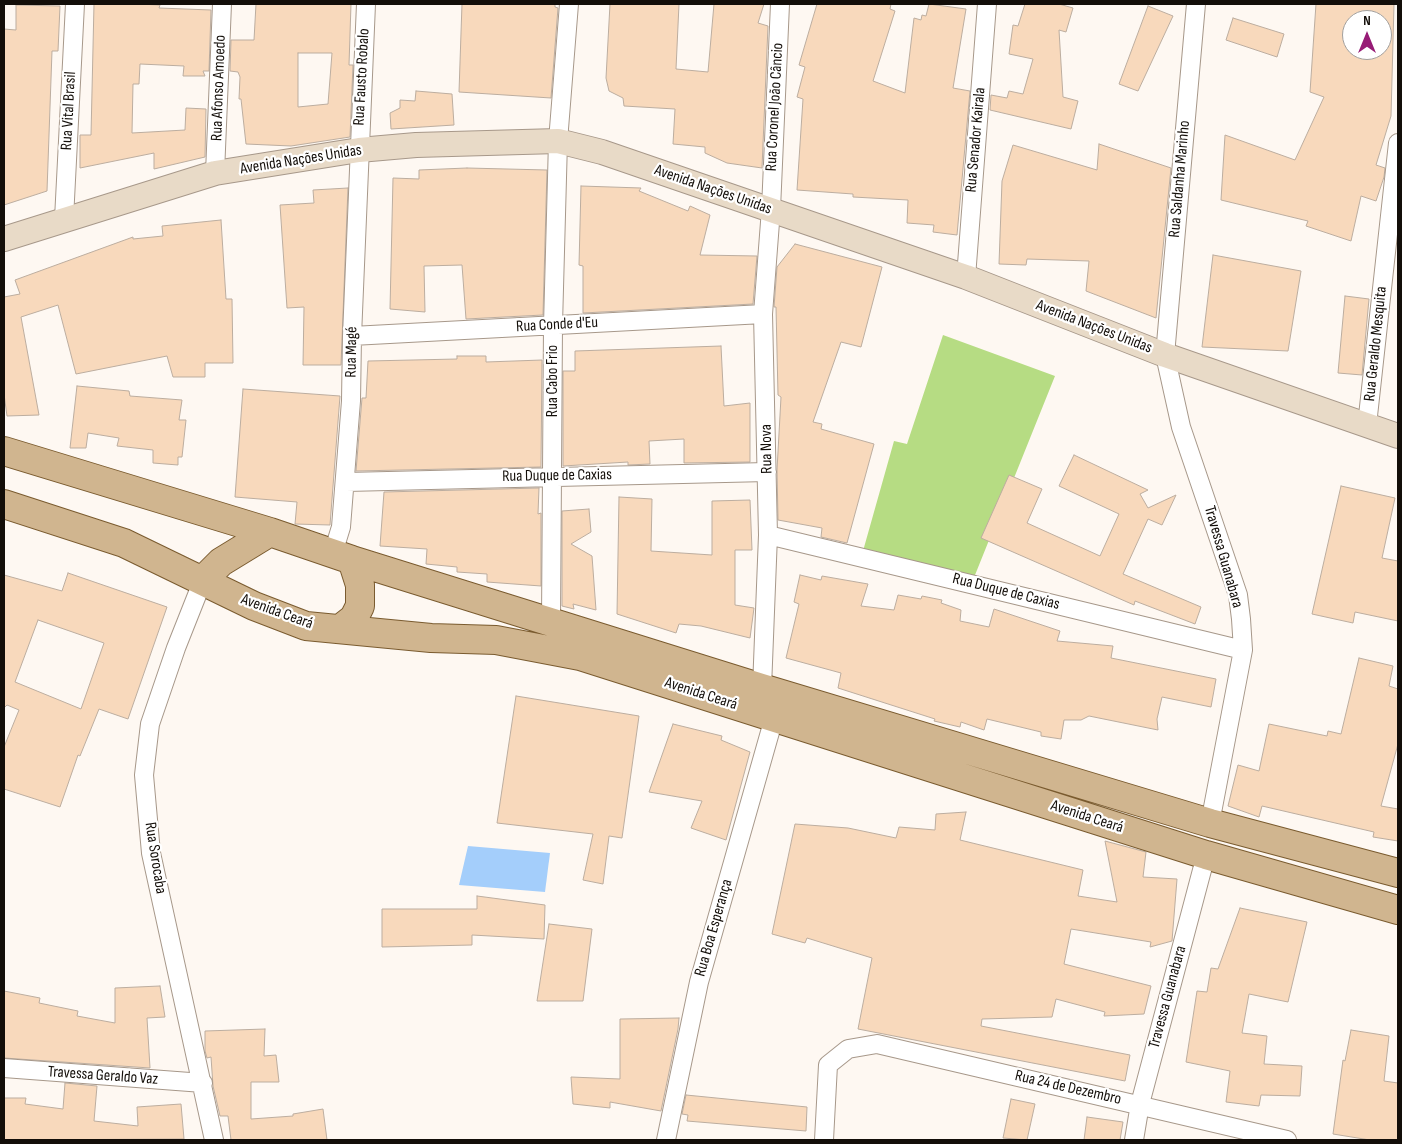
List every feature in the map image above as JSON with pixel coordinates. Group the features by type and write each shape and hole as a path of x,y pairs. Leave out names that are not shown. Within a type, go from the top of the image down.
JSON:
{"main road":[{"name":"Avenida Ceará","path":"4,451 270,532 343,557 551,620 762,688 1210,823 1398,873"},
{"name":"Avenida Ceará","path":"4,504 124,543 254,606 306,626 432,638 496,640 571,654 663,681 1206,855 1398,910"},
{"path":"203,580 221,562 270,532"},
{"path":"340,630 354,618 360,606 360,585 343,557"}],"street":[{"name":"Rua Vital Brasil","path":"64,219 75,4"},
{"name":"Rua Afonso Amoedo","path":"215,173 222,4"},
{"name":"Rua Fausto Robalo","path":"359,150 366,4"},
{"name":"Rua Cabo Frio","path":"551,620 553,325 558,141 569,4"},
{"name":"Rua Coronel João Câncio","path":"771,209 780,4"},
{"name":"Rua Senador Kairala","path":"966,277 987,4"},
{"name":"Rua Saldanha Marinho","path":"1165,355 1196,4"},
{"name":"Avenida Nações Unidas","path":"4,239 215,173 359,150 416,145 558,141 602,152 966,277 1165,355 1398,436"},
{"name":"Rua Geraldo Mesquita","path":"1367,425 1398,143"},
{"name":"Rua Magé","path":"343,557 341,528 352,401 352,336 359,150"},
{"name":"Rua Nova","path":"762,688 768,535 763,314 771,209"},
{"name":"Rua Conde d'Eu","path":"352,336 763,314"},
{"name":"Travessa Guanabara","path":"1165,355 1182,427 1238,595 1243,650 1210,823"},
{"name":"Rua Duque de Caxias","path":"346,482 767,472"},
{"name":"Rua Duque de Caxias","path":"768,535 1243,650"},
{"name":"Rua Sorocaba","path":"203,580 176,648 150,724 144,775 151,853 214,1140"},
{"name":"Rua Boa Esperança","path":"666,1140 699,982 774,718"},
{"name":"Travessa Guanabara","path":"1134,1140 1140,1104 1206,855"},
{"name":"Rua 24 de Dezembro","path":"824,1140 828,1065 848,1049 877,1044 1140,1104 1287,1140"},
{"name":"Travessa Geraldo Vaz","path":"4,1068 203,1083"}],"green space":[{"path":"943,335 1055,376 973,580 863,551 894,441 907,444"}],"water":[{"path":"468,846 550,853 545,892 459,885"}],"building":[{"path":"94,4 160,5 159,8 211,10 209,71 203,71 205,76 183,76 184,66 140,64 139,84 133,84 132,133 185,130 186,108 206,109 205,157 154,169 154,153 80,168 80,135 91,135"},
{"path":"256,4 351,4 349,65 353,65 350,137 291,146 246,144 241,99 239,99 240,77 238,72 230,71 231,40 254,40","holes":["298,53 332,53 328,104 298,107"]},
{"path":"462,4 555,4 555,7 558,8 551,98 459,92"},
{"path":"610,4 679,4 676,69 708,72 714,4 764,4 758,23 768,26 762,168 727,163 705,153 705,147 673,144 675,109 624,106 623,98 609,91 606,78"},
{"path":"817,4 891,4 890,9 895,11 873,81 905,93 914,18 921,20 922,15 926,16 929,4 966,9 953,88 970,91 957,235 933,232 934,225 907,223 908,200 853,197 853,194 797,190 803,99 797,97 805,67 799,65"},
{"path":"1025,4 1059,4 1073,8 1066,32 1059,30 1063,97 1078,101 1071,129 990,110 991,95 1007,98 1009,91 1023,94 1033,59 1009,54 1013,25 1018,26"},
{"path":"1316,4 1394,4 1391,116 1376,165 1385,168 1384,177 1376,201 1361,196 1351,241 1306,226 1308,221 1221,200 1225,135 1295,160 1324,97 1310,92"},
{"path":"16,5 60,6 58,51 52,51 47,191 4,205 4,29 16,30"},
{"path":"1148,6 1173,16 1138,91 1119,84"},
{"path":"1233,18 1284,34 1277,57 1226,40"},
{"path":"416,91 452,94 454,125 391,129 390,113 400,108 400,100 415,101"},
{"path":"1099,144 1171,168 1156,318 1086,291 1089,261 1027,259 1026,265 999,264 1002,181 1013,145 1097,170"},
{"path":"467,168 547,170 543,315 466,319 462,265 424,266 425,312 390,309 393,178 419,179 419,170"},
{"path":"581,186 641,188 639,191 688,211 690,206 710,215 700,255 757,256 753,304 583,313 583,266 579,265"},
{"path":"348,188 341,365 303,365 304,307 287,308 280,205 314,203 313,190"},
{"path":"221,220 226,299 232,299 233,363 205,363 205,377 173,377 167,356 76,374 58,305 21,317 39,415 7,416 4,394 4,297 20,294 15,280 133,237 133,239 163,236 162,226"},
{"path":"795,244 882,267 861,347 841,342 813,422 822,424 821,429 874,444 847,543 821,537 822,528 778,520 777,470 781,397 778,395 776,307 774,307 777,267"},
{"path":"1213,255 1301,271 1288,351 1202,347"},
{"path":"1345,296 1369,299 1362,375 1338,373"},
{"path":"721,346 724,406 750,403 750,462 684,463 684,439 649,441 650,464 628,465 628,462 563,466 563,371 575,371 575,351"},
{"path":"457,356 486,356 486,362 542,360 541,467 356,471 362,398 366,398 368,361 457,359"},
{"path":"77,386 129,391 130,396 182,400 179,420 186,420 182,457 178,457 178,465 153,463 153,450 117,446 119,438 88,433 86,448 70,448"},
{"path":"243,389 340,396 330,525 295,524 297,502 235,497"},
{"path":"1074,455 1148,490 1140,494 1148,508 1176,495 1162,525 1148,519 1123,574 1201,607 1195,624 1135,601 1134,605 981,538 1009,475 1042,489 1027,523 1100,556 1119,514 1059,486"},
{"path":"1341,486 1395,498 1382,558 1398,561 1398,621 1355,612 1353,623 1312,614"},
{"path":"539,488 538,514 541,513 541,586 487,582 487,574 457,572 457,567 426,564 427,549 380,546 384,492"},
{"path":"619,497 652,499 651,551 712,555 712,501 750,500 752,550 735,550 735,605 754,608 750,638 701,626 679,624 676,633 617,614"},
{"path":"589,509 591,532 571,544 592,556 596,610 573,604 574,609 562,606 562,511"},
{"path":"68,573 167,607 128,719 99,709 80,756 78,755 60,807 4,789 4,747 19,710 7,705 4,708 4,575 62,591","holes":["38,620 104,643 81,709 15,682"]},
{"path":"800,575 821,580 822,576 868,584 861,606 894,610 898,595 921,599 922,596 942,600 941,603 961,610 960,621 989,627 994,609 1060,631 1057,641 1113,646 1111,658 1216,679 1211,707 1162,697 1157,719 1158,730 1089,716 1081,720 1064,720 1061,739 1041,736 1041,732 987,719 984,730 961,722 960,727 934,721 935,719 838,688 841,673 786,658 799,604 794,602"},
{"path":"1359,658 1393,666 1389,686 1398,689 1398,744 1381,806 1398,809 1398,841 1373,837 1374,832 1262,806 1259,817 1228,806 1238,765 1259,771 1269,724 1327,736 1328,731 1341,734"},
{"path":"516,696 639,716 622,838 609,836 603,884 583,880 593,834 497,823"},
{"path":"673,724 722,736 721,740 750,752 726,840 691,828 702,801 649,792"},
{"path":"966,812 960,840 1083,870 1078,896 1117,902 1105,841 1146,852 1143,877 1177,879 1172,941 1150,947 1151,942 1071,929 1064,964 1151,986 1144,1014 1104,1016 1105,1012 1056,999 1052,1017 982,1019 981,1026 1130,1055 1125,1081 858,1029 872,958 807,938 805,943 772,934 795,824 848,828 896,838 899,827 935,830 936,814"},
{"path":"477,896 545,905 544,939 472,935 472,945 382,947 382,909 477,909"},
{"path":"1240,908 1307,922 1288,1002 1249,994 1242,1033 1267,1036 1264,1064 1302,1066 1300,1096 1261,1095 1259,1106 1226,1102 1230,1071 1186,1062 1197,991 1207,992 1211,968 1218,969"},
{"path":"549,924 592,929 583,1001 537,1001"},
{"path":"160,986 165,1017 147,1018 150,1068 4,1058 4,991 40,998 39,1003 78,1011 77,1016 115,1023 115,988"},
{"path":"679,1018 661,1111 610,1102 610,1108 573,1104 571,1077 620,1079 620,1019"},
{"path":"265,1029 264,1056 276,1055 279,1082 251,1082 251,1119 293,1116 293,1114 323,1109 327,1140 231,1140 228,1116 220,1116 213,1086 211,1057 207,1058 205,1051 205,1031"},
{"path":"1351,1030 1389,1036 1384,1081 1398,1083 1398,1140 1370,1140 1333,1134 1343,1060 1345,1061"},
{"path":"65,1083 97,1086 94,1121 138,1126 137,1107 181,1104 184,1139 4,1140 4,1098 26,1098 25,1104 63,1109"},
{"path":"686,1095 807,1107 806,1131 687,1121 688,1115 682,1114"},
{"path":"1011,1099 1035,1104 1027,1140 1003,1138"},
{"path":"1087,1117 1123,1122 1120,1140 1084,1140"}]}
